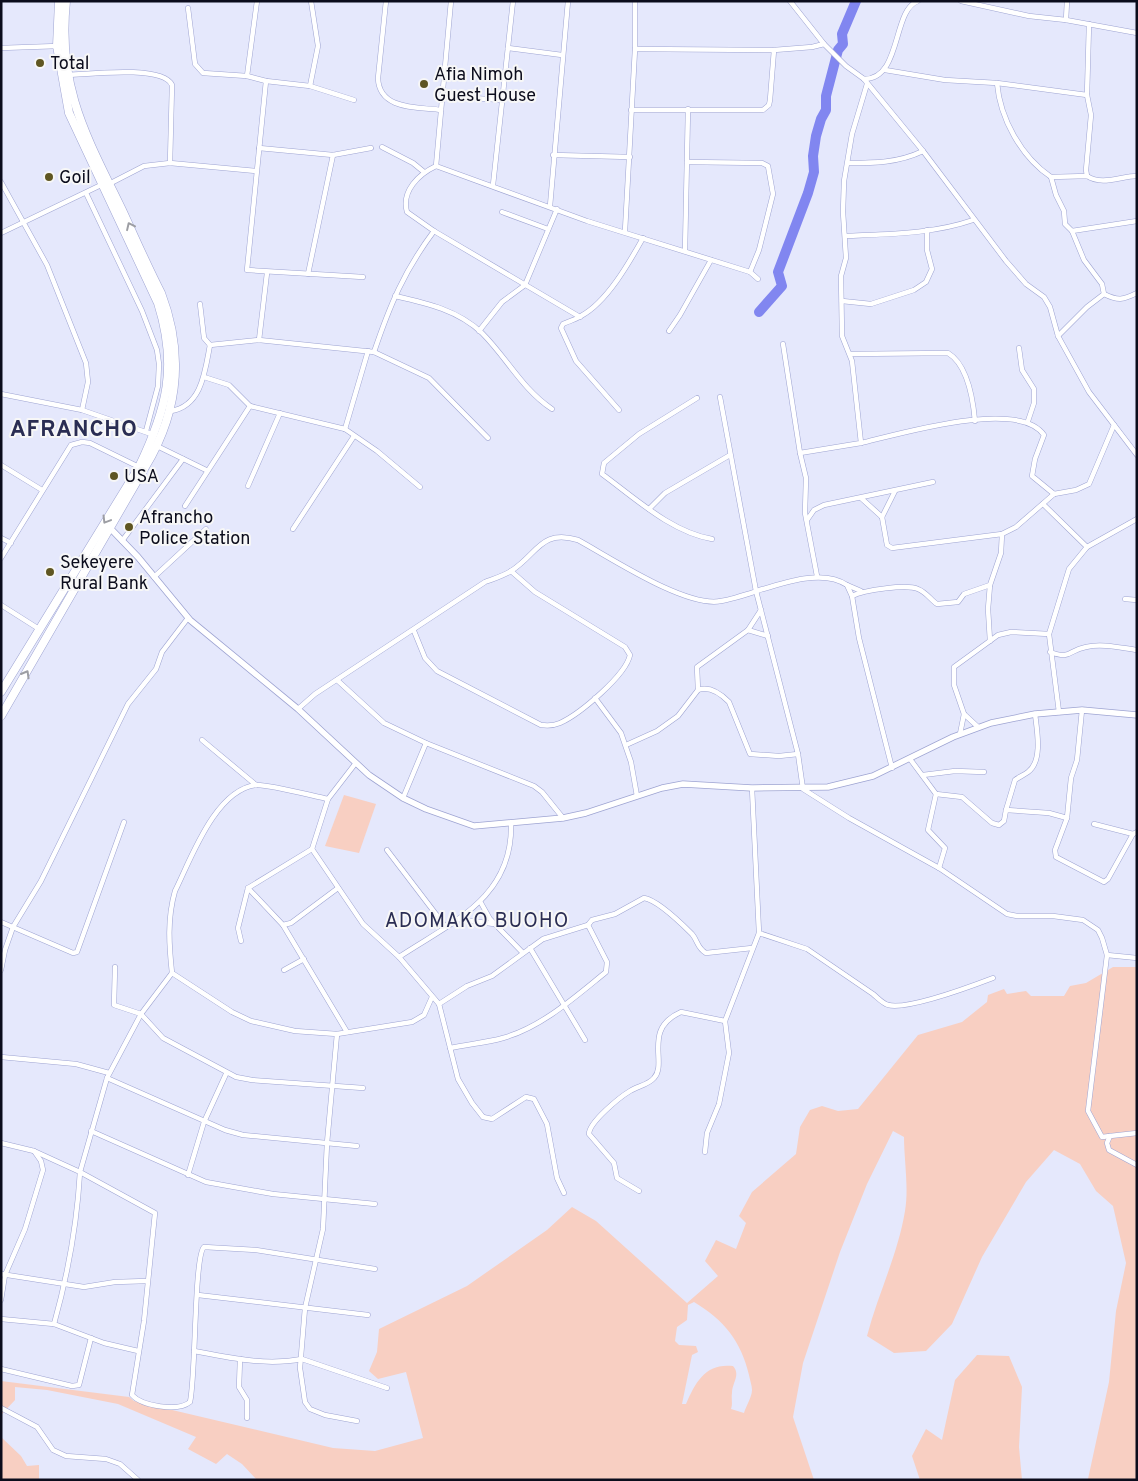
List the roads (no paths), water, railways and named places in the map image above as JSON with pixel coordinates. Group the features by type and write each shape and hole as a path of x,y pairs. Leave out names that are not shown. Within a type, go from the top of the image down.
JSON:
{"highway":[{"path":"1,716 157,446 171,411 176,365 170,317 161,293 69,113 61,46 59,1"},
{"path":"1,692 139,466 154,434 167,394 169,366 166,330 158,303 83,130 68,75 61,46 66,1"}],"street":[{"path":"247,76 257,1"},
{"path":"310,86 318,46 311,1"},
{"path":"386,1 378,78 380,91 392,103 440,110"},
{"path":"436,166 451,1"},
{"path":"493,185 513,1"},
{"path":"550,206 568,1"},
{"path":"625,231 635,49 635,1"},
{"path":"790,1 824,44 866,82 923,151 973,220 1026,284 1044,297 1050,307 1058,336 1089,392 1137,456"},
{"path":"861,443 850,354 842,336 841,276 846,258 843,204 844,181 852,134 866,82 885,70 906,14 914,2 918,1"},
{"path":"961,1 1029,16 1066,20 1137,33"},
{"path":"1066,20 1067,1"},
{"path":"188,8 195,64 199,70 208,74 247,76 266,81 310,86 354,100"},
{"path":"1087,176 1091,114 1087,95 1089,24"},
{"path":"635,49 774,50 824,44"},
{"path":"1,48 61,46"},
{"path":"508,48 562,55"},
{"path":"631,110 763,110 769,105 770,100 774,50"},
{"path":"885,70 945,80 997,83 1087,95"},
{"path":"68,75 150,72 168,78 172,85 170,163"},
{"path":"266,81 246,269 249,272 363,277"},
{"path":"997,83 998,99 1013,134 1026,154 1041,170 1051,177 1087,176 1104,181 1123,176 1137,176"},
{"path":"442,96 502,100"},
{"path":"685,251 688,109"},
{"path":"382,147 413,163 424,172"},
{"path":"259,148 333,155 371,148"},
{"path":"848,163 888,162 908,158 923,151"},
{"path":"308,274 333,155"},
{"path":"554,155 630,157"},
{"path":"687,162 762,163 768,166 772,194 759,250 750,272"},
{"path":"1,233 144,166 170,163 256,171"},
{"path":"580,317 434,231 407,212 407,197 413,183 424,172 436,166 493,185 588,221 625,231 750,272 758,279"},
{"path":"1051,177 1056,196 1064,212 1065,224 1072,231 1084,260 1102,284 1104,294"},
{"path":"1,182 47,265 86,364 88,382 82,410"},
{"path":"86,193 142,311 157,350 160,364 158,386 146,431"},
{"path":"479,331 502,302 525,285 557,209"},
{"path":"502,212 548,229"},
{"path":"846,236 927,230 958,225 973,220"},
{"path":"1072,231 1137,221"},
{"path":"842,301 871,304 914,290 926,282 932,269 927,250 927,230"},
{"path":"374,352 404,276 434,231"},
{"path":"619,410 576,361 562,334 563,324 580,317 599,301 627,266 643,238"},
{"path":"669,331 711,260"},
{"path":"259,340 267,273"},
{"path":"1104,294 1116,300 1123,300 1137,293"},
{"path":"1058,336 1087,306 1104,294"},
{"path":"395,296 442,308 466,321 479,331 532,395 552,408"},
{"path":"200,304 204,338 210,345"},
{"path":"210,345 259,340 374,352 429,378 488,438"},
{"path":"783,344 800,453 806,478 807,520 817,576"},
{"path":"171,411 190,404 204,377 210,345"},
{"path":"1019,348 1022,370 1034,390 1034,403 1028,421"},
{"path":"345,430 368,351"},
{"path":"850,354 948,353 955,357 967,382 975,420"},
{"path":"204,377 229,384 250,406 345,430 377,451 420,487"},
{"path":"1,394 82,410 154,434"},
{"path":"720,397 756,591 798,754 803,789 849,818 939,868 1007,914 1017,916 1053,916 1083,920 1098,930 1107,955 1088,1111 1102,1137 1137,1133"},
{"path":"697,398 639,434 604,463 602,474 649,509 692,535 712,539"},
{"path":"185,506 206,470 250,406"},
{"path":"248,486 280,413"},
{"path":"800,453 861,443 953,422 1000,417 1008,421 1028,421 1037,426 1044,435 1035,460 1032,476 1054,494"},
{"path":"895,491 882,517 886,545 892,548 1002,534 1016,527 1054,494 1076,490 1092,481 1114,426"},
{"path":"293,529 354,436"},
{"path":"1,558 68,448 75,443 90,443 139,466"},
{"path":"157,446 206,470"},
{"path":"649,509 665,493 730,455"},
{"path":"122,541 183,459"},
{"path":"1,465 42,490"},
{"path":"807,520 819,507 933,482"},
{"path":"861,498 882,517"},
{"path":"1043,504 1087,547"},
{"path":"1060,712 1050,652 1049,634 1069,569 1087,547 1137,519"},
{"path":"110,529 188,618 219,646 258,675 298,709 355,764 403,798 426,809 474,826 563,818 683,784 803,789 851,781 892,768 978,727 1035,714 1082,710 1137,715"},
{"path":"154,577 206,529"},
{"path":"990,641 988,609 990,586 1001,553 1002,534"},
{"path":"298,709 338,680 485,582 511,571 548,539 567,537 578,540 670,590 700,600 721,602 817,576 861,591 916,588 937,604 958,602 964,594 990,586"},
{"path":"1,538 11,543"},
{"path":"414,631 425,658 437,671 541,725 550,726 560,723 576,714 595,698 628,663 630,655 625,647 535,592 511,571"},
{"path":"847,586 852,596 859,638 892,768"},
{"path":"852,596 861,591"},
{"path":"1125,599 1137,600"},
{"path":"1,605 39,629"},
{"path":"626,745 656,731 678,716 698,690 696,674 700,664 748,630 761,610"},
{"path":"1,970 5,950 13,927 41,881 128,704 156,669 162,652 188,618"},
{"path":"748,630 768,636"},
{"path":"978,727 964,714 954,685 954,667 998,635 1010,632 1049,634"},
{"path":"1050,652 1067,657 1086,646 1137,650"},
{"path":"338,680 384,723 426,744 534,786 542,792 563,818"},
{"path":"698,690 710,690 723,696 729,702 750,754 798,754"},
{"path":"595,698 621,733 626,745 637,796"},
{"path":"1082,710 1077,760 1072,778 1066,818 1055,850 1056,857 1104,882 1108,879 1135,833 1094,824"},
{"path":"960,734 964,714"},
{"path":"910,759 936,794 962,797 992,823 999,825 1004,821 1015,780 1028,771 1035,760 1038,744 1035,714"},
{"path":"202,740 256,785 328,799"},
{"path":"403,798 426,744"},
{"path":"241,941 238,928 248,888 312,849 328,799 355,764"},
{"path":"922,775 954,771 984,772"},
{"path":"54,1324 65,1285 78,1216 80,1172 106,1078 141,1014 172,973 168,940 175,892 215,812 239,792 256,785"},
{"path":"705,1152 707,1133 719,1104 729,1053 725,1021 759,933 752,788"},
{"path":"936,794 928,830 945,848 939,868"},
{"path":"1006,810 1049,813 1066,818"},
{"path":"1,922 73,953 77,952 124,822"},
{"path":"399,957 480,903 492,890 508,858 512,842 511,824"},
{"path":"312,849 363,924 399,957 439,1004 458,1079 483,1117 492,1119 526,1097 534,1099 547,1124 557,1178 564,1194"},
{"path":"387,850 446,926"},
{"path":"248,888 283,925 347,1032"},
{"path":"283,925 291,923 338,888"},
{"path":"439,1004 467,986 492,976 530,948 556,934 588,925 592,920 615,914 638,900 649,899 694,935 700,950 706,953 752,948"},
{"path":"480,903 495,924 523,953"},
{"path":"456,919 495,924"},
{"path":"450,1048 502,1038 532,1024 563,1006 606,972 607,962 588,925"},
{"path":"759,933 807,949 873,994 882,1003 890,1006 915,1003 964,990 993,978"},
{"path":"530,948 585,1040"},
{"path":"1107,955 1137,957"},
{"path":"284,970 304,959"},
{"path":"115,967 114,1005 141,1014 163,1038 226,1074 252,1080 363,1088"},
{"path":"172,973 232,1012 251,1021 295,1031 337,1034 418,1020 424,1015 432,997"},
{"path":"639,1191 617,1178 614,1163 589,1134 589,1129 602,1114 631,1090 650,1082 656,1076 658,1058 656,1042 659,1035 675,1015 680,1012 725,1021"},
{"path":"337,1034 331,1086 323,1199 323,1229 306,1308 300,1368 305,1402 310,1409 325,1415 357,1421"},
{"path":"1,1057 76,1064 109,1073"},
{"path":"188,1175 204,1122 226,1074"},
{"path":"106,1078 204,1122 243,1135 357,1146"},
{"path":"91,1131 188,1175 228,1187 375,1204"},
{"path":"1110,1136 1107,1143 1109,1150 1137,1165"},
{"path":"1,1143 34,1151 80,1172 155,1213 144,1321 132,1394 143,1402 178,1407 190,1402 198,1295 197,1270 200,1251 204,1247 256,1250 375,1269"},
{"path":"1,1300 3,1274 25,1229 43,1170 41,1161 34,1151"},
{"path":"3,1274 84,1287 115,1282 147,1281"},
{"path":"198,1295 368,1315"},
{"path":"1,1319 54,1324 90,1338 138,1351"},
{"path":"1,1369 72,1386 79,1385 90,1338"},
{"path":"194,1351 271,1362 302,1359 387,1388"},
{"path":"240,1359 239,1386 247,1400 247,1418"},
{"path":"1,1408 37,1427 53,1450 66,1456 106,1459 120,1464 138,1480"}],"waterway":[{"path":"759,312 782,286 778,272 808,193 814,172 813,156 816,136 826,110 826,96 838,50 843,44 842,34 856,1"}],"place":[{"name":"Total","path":"40,63"},
{"name":"Afia Nimoh Guest House","path":"424,84"},
{"name":"Goil","path":"49,177"},
{"name":"USA","path":"114,476"},
{"name":"Afrancho Police Station","path":"129,527"},
{"name":"Sekeyere Rural Bank","path":"50,572"}],"district":[{"name":"AFRANCHO","path":"74,428"},
{"name":"ADOMAKO BUOHO","path":"477,920"}]}
